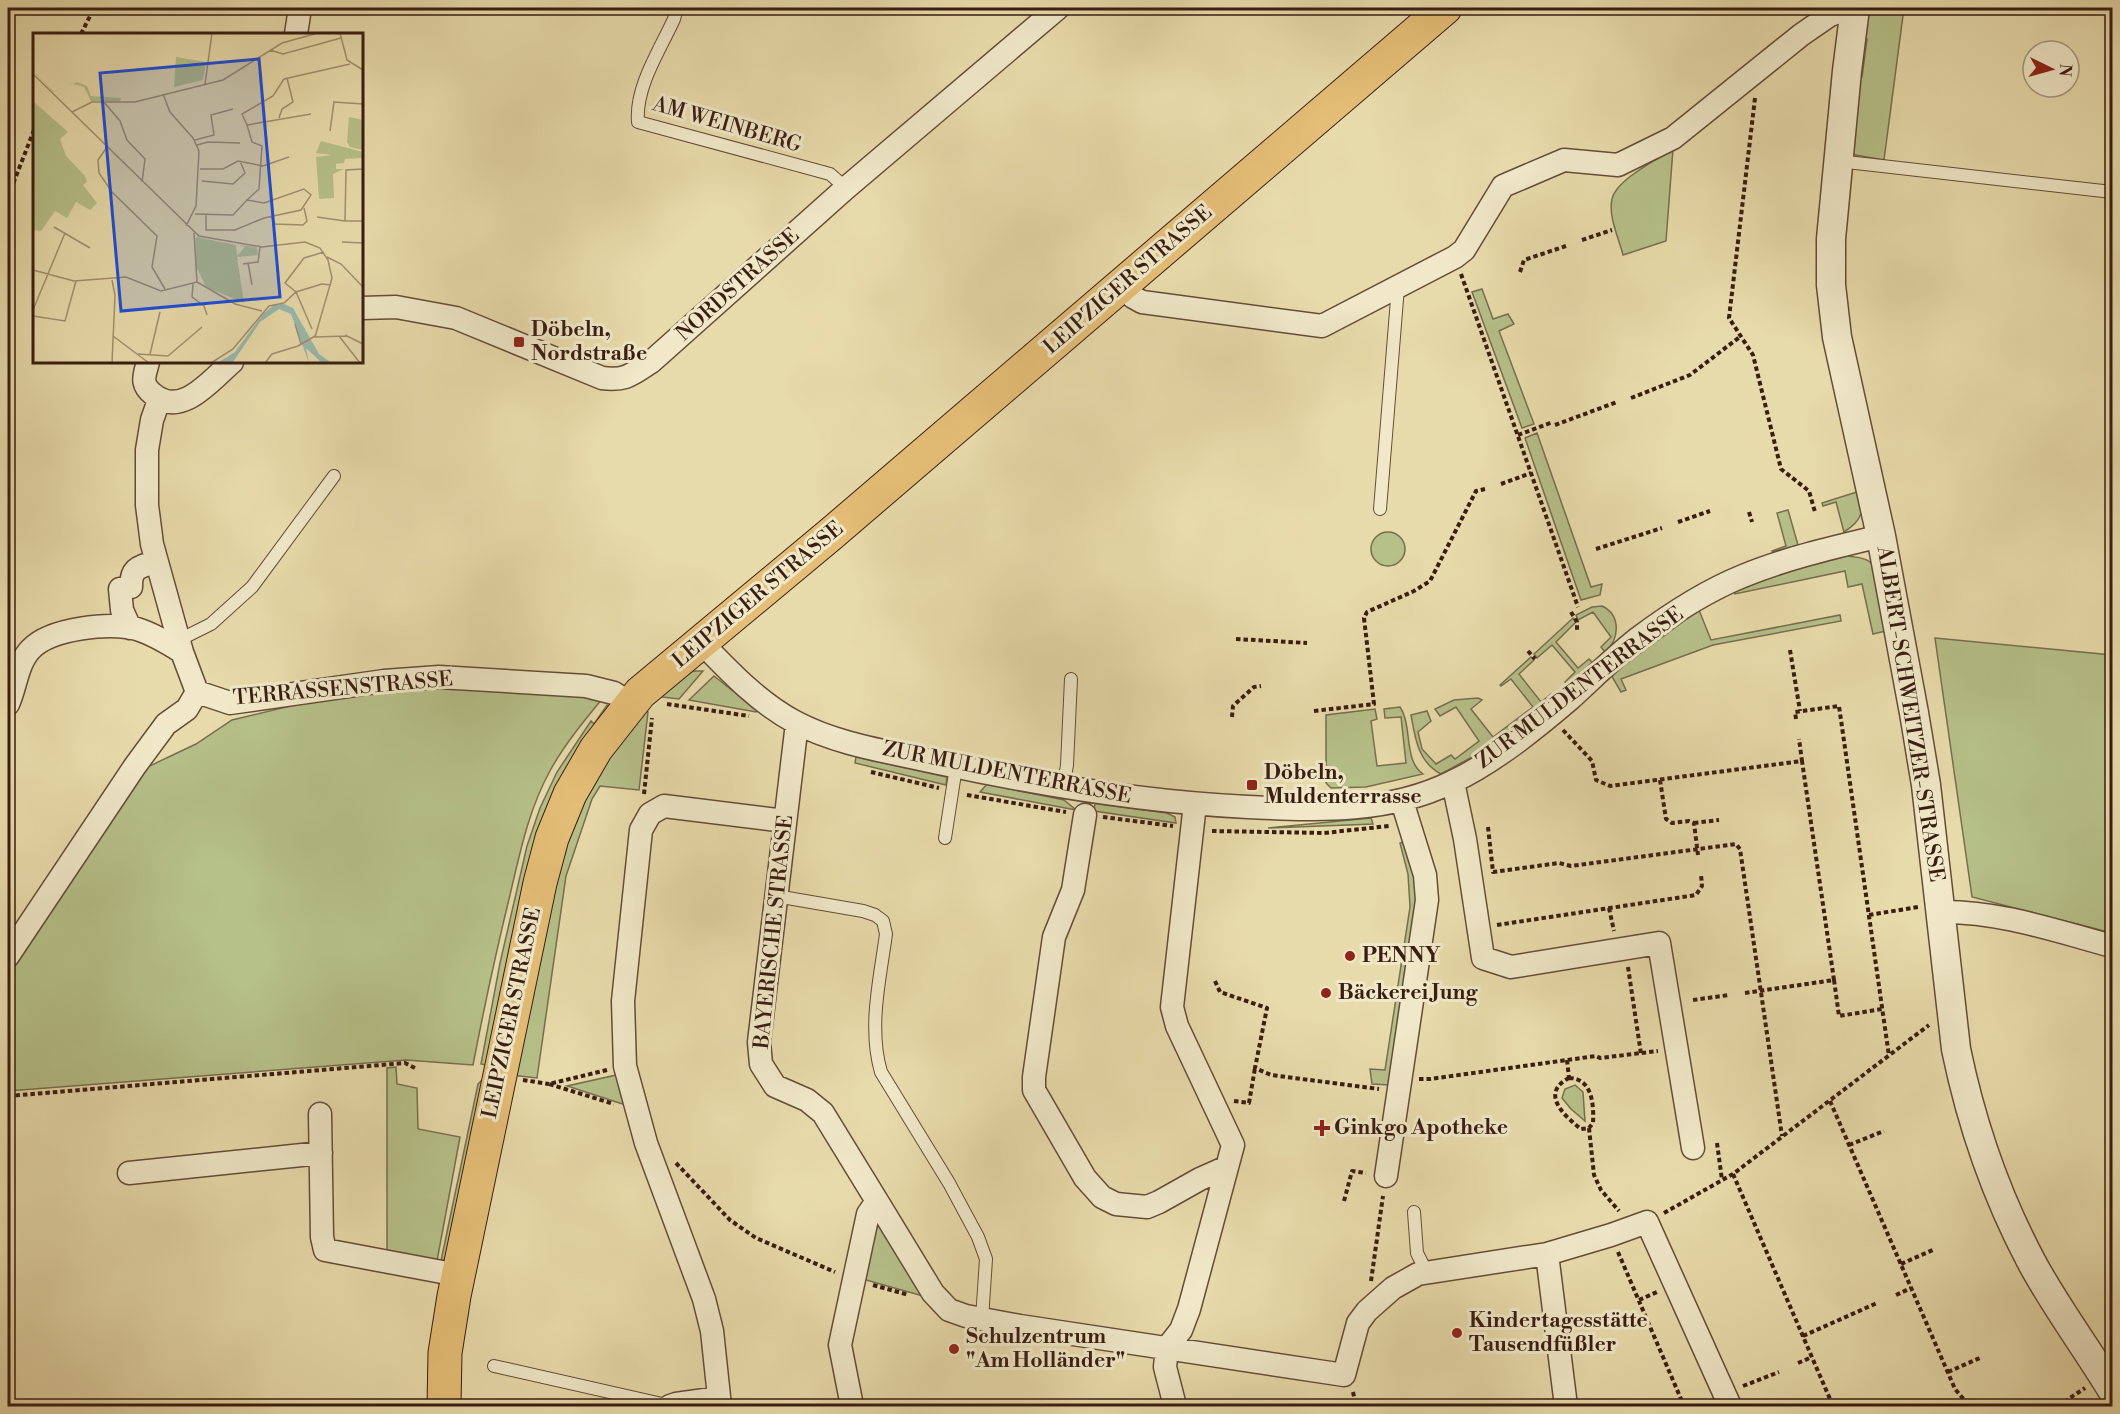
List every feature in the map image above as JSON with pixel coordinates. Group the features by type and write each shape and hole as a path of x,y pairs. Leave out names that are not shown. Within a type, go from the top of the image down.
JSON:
{"main road":[{"name":"LEIPZIGER STRASSE","path":"444,1407 445,1353 458,1275 540,883 552,838 570,794 596,749 701,642 831,534 1446,8"}],"street":[{"path":"296,33 300,8"},
{"name":"NORDSTRASSE","path":"363,308 396,307 456,318 602,378 618,380 630,376 651,363 846,188 1058,8"},
{"path":"1122,285 1133,297 1142,302 1322,326 1464,250 1503,186 1564,160 1618,165 1673,138 1758,67 1830,15 1855,10"},
{"name":"ALBERT-SCHWEITZER-STRASSE","path":"1855,10 1831,239 1833,309 1837,337 1881,536 1926,785 1952,1015 1963,1083 1994,1181 2032,1262 2108,1382"},
{"path":"148,363 144,383 146,390 159,400 169,403 182,402 193,396 231,363"},
{"path":"8,956 141,757 166,724 187,709 197,692 181,646 152,544 147,505 147,450 152,420 159,400"},
{"name":"ZUR MULDENTERRASSE","path":"701,642 747,689 797,723 861,746 1088,792 1195,804 1316,810 1354,809 1402,801 1453,782 1501,752 1549,716 1605,665 1639,638 1715,589 1769,566 1881,536"},
{"path":"130,628 122,610 126,588 134,570 156,562"},
{"path":"8,704 24,659 31,649 64,632 112,626 130,628 181,646"},
{"name":"TERRASSENSTRASSE","path":"197,692 230,703 384,681 440,676 586,687 642,700"},
{"name":"BAYERISCHE STRASSE","path":"797,723 759,1042 761,1064 775,1086 807,1100 822,1113 942,1304 966,1316 1020,1326 1344,1375 1358,1323 1367,1311"},
{"path":"1453,782 1465,840 1483,958 1512,967 1659,943 1692,1148"},
{"path":"1376,1174 1398,1091 1427,900 1425,875 1402,801"},
{"path":"1175,1407 1164,1367 1167,1348 1181,1330 1189,1309 1233,1145 1177,1026 1172,1007 1195,804"},
{"path":"670,1406 719,1402 712,1331 704,1299 646,1143 625,1066 623,1001 641,830 650,814 664,806 785,821"},
{"path":"1085,815 1073,890 1054,937 1034,1090 1085,1178 1102,1197 1116,1204 1146,1207 1227,1167"},
{"path":"1940,907 1957,912 2001,917 2112,946"},
{"path":"320,1114 322,1237 325,1250 458,1275"},
{"path":"129,1173 321,1153"},
{"path":"852,1407 840,1345 868,1214 877,1202"},
{"path":"1367,1311 1393,1288 1418,1274 1546,1254 1640,1225 1735,1397"},
{"path":"1546,1254 1566,1407"}],"lane":[{"name":"AM WEINBERG","path":"677,8 645,81 637,108 638,122 830,174 846,188"},
{"path":"1838,161 2112,192"},
{"path":"1380,509 1398,287"},
{"path":"181,646 211,624 252,587 334,476"},
{"path":"1064,788 1071,679"},
{"path":"945,838 956,767"},
{"path":"1085,815 1088,792"},
{"path":"776,896 863,911 883,921 886,934 876,1016 876,1053 881,1071 949,1183 978,1237 986,1259 982,1319"},
{"path":"1414,1212 1416,1252 1427,1273"},
{"path":"494,1366 670,1406"}],"path":[{"path":"82,33 94,8"},
{"path":"1758,67 1729,318 1753,355 1781,469 1809,490 1815,512"},
{"path":"8,197 33,133"},
{"path":"1582,240 1612,230"},
{"path":"1520,272 1524,260 1566,246"},
{"path":"1455,256 1578,607"},
{"path":"1631,398 1690,375 1741,336"},
{"path":"1518,435 1617,402"},
{"path":"1501,484 1531,473"},
{"path":"1314,711 1374,704 1364,618 1367,612 1414,591 1430,581 1476,491 1485,489"},
{"path":"1678,522 1710,511"},
{"path":"1749,512 1752,522"},
{"path":"1596,549 1662,528"},
{"path":"1571,612 1577,622 1577,630"},
{"path":"1236,639 1307,643"},
{"path":"1790,650 1800,711"},
{"path":"1528,651 1536,659"},
{"path":"1232,717 1233,706 1254,687 1261,686"},
{"path":"646,821 641,813 642,700 756,717"},
{"path":"1796,719 1795,712 1839,706 1888,1056"},
{"path":"1549,716 1592,761 1596,780 1610,786 1802,761"},
{"path":"1799,739 1839,1016 1882,1009"},
{"path":"1660,780 1667,821 1694,823 1719,820"},
{"path":"1085,815 1179,826 1198,839 1205,837 1210,831 1324,833 1389,826"},
{"path":"1694,823 1698,855"},
{"path":"1488,827 1493,872 1558,863 1571,866 1736,844 1740,849 1782,1136"},
{"path":"1500,924 1696,895 1702,886 1701,874"},
{"path":"1869,915 1940,907"},
{"path":"1610,908 1611,916"},
{"path":"1628,965 1641,1054"},
{"path":"1745,993 1834,980"},
{"path":"1215,981 1220,992 1267,1008 1249,1103"},
{"path":"1693,1000 1729,995"},
{"path":"1589,1128 1581,1129 1555,1100 1555,1091 1569,1078 1576,1078 1584,1082 1590,1089 1593,1122 1589,1128 1594,1175 1600,1190 1640,1225 1733,1174 1935,1021 1952,1015"},
{"path":"1430,1079 1596,1056 1600,1058 1664,1050"},
{"path":"1567,1060 1569,1078"},
{"path":"8,1096 405,1063 415,1068"},
{"path":"549,1084 625,1066"},
{"path":"1255,1068 1271,1075 1398,1091"},
{"path":"538,1082 599,1098 637,1112"},
{"path":"1830,1101 1955,1389 1965,1401 1974,1407"},
{"path":"1849,1145 1884,1131"},
{"path":"646,1143 667,1152 719,1210 756,1238 853,1279 942,1304"},
{"path":"1718,1143 1722,1180"},
{"path":"1344,1201 1352,1171 1376,1174 1367,1311"},
{"path":"1733,1174 1833,1407"},
{"path":"1611,1235 1684,1407"},
{"path":"1901,1264 1935,1249"},
{"path":"1896,1295 1911,1288"},
{"path":"1639,1300 1659,1291"},
{"path":"1803,1336 1877,1303"},
{"path":"1798,1363 1812,1357"},
{"path":"1948,1372 1982,1357"},
{"path":"1735,1397 1779,1372"},
{"path":"2058,1407 2108,1382"},
{"path":"1962,1407 1965,1401"}],"green space":[{"path":"1865,8 1904,8 1884,160 1855,155 1851,152 1857,77 1862,77 1867,39 1861,38"},
{"path":"1673,149 1666,241 1623,255 1611,213 1615,192 1638,171"},
{"path":"1482,289 1493,319 1508,314 1514,324 1499,331 1534,424 1522,428 1472,292"},
{"path":"1537,433 1591,587 1602,584 1600,595 1581,600 1525,438"},
{"path":"1860,491 1861,514 1855,523 1844,532 1836,502 1823,506 1822,503"},
{"path":"1788,510 1798,545 1773,552 1786,546 1777,513"},
{"path":"1388,532 1400,537 1405,549 1400,561 1388,566 1376,561 1371,549 1376,537"},
{"path":"1847,556 1865,559 1874,567 1881,584 1890,630 1873,634 1862,584 1848,587 1845,571 1735,594 1734,592 1785,572"},
{"path":"1602,606 1613,615 1616,628 1614,641 1605,652 1601,647 1611,637 1593,612 1578,620 1576,615 1592,607"},
{"path":"1699,610 1711,640 1840,615 1841,621 1713,645 1621,679 1626,690 1621,692 1611,675"},
{"path":"1573,618 1576,622 1556,642 1578,668 1589,659 1593,663 1568,686 1565,682 1575,672 1552,645 1537,658 1534,654"},
{"path":"1935,638 2112,655 2112,933 1972,897"},
{"path":"1531,657 1534,660 1519,674 1541,702 1551,694 1555,698 1494,745 1441,774 1433,769 1419,749 1411,715 1427,711 1431,721 1418,732 1422,749 1436,764 1451,755 1455,759 1479,741 1456,707 1440,716 1435,709 1454,700 1478,698 1482,700 1471,709 1493,737 1533,707 1511,679 1500,685"},
{"path":"703,671 679,699 654,696 689,672"},
{"path":"714,676 757,710 756,712 689,700"},
{"path":"411,683 562,690 602,699 556,760 543,784 531,815 500,938 473,1065 406,1060 8,1091 8,979 24,946 139,771 196,744 232,720 357,690"},
{"path":"607,705 613,710 491,1066 481,1064 500,963 527,846 540,808 557,772 591,721 594,724"},
{"path":"640,707 648,712 639,790 600,786 592,799 566,876 537,1078 511,1075 572,812"},
{"path":"1400,707 1406,724 1410,752 1417,768 1423,774 1366,787 1331,788 1326,783 1326,715 1375,709 1377,719 1371,721 1377,766 1406,763 1401,717 1385,718 1384,709"},
{"path":"856,757 947,777 946,785 855,763"},
{"path":"987,784 1064,800 1076,810 980,792"},
{"path":"1095,803 1167,813 1175,817 1176,823 1094,811"},
{"path":"1371,818 1373,824 1268,828"},
{"path":"1404,842 1419,879 1390,1085 1372,1084 1370,1069 1385,1070 1410,907 1408,874 1400,843"},
{"path":"396,1067 397,1084 417,1088 418,1129 460,1137 437,1261 387,1255 387,1068"},
{"path":"621,1074 629,1106 567,1086"},
{"path":"482,1080 487,1083 447,1258 441,1261 478,1084"},
{"path":"1575,1085 1583,1092 1585,1121 1562,1098 1565,1089"},
{"path":"879,1218 923,1296 859,1278"}],"place":[{"name":"Döbeln, Nordstraße","path":"519,342"},
{"name":"Döbeln, Muldenterrasse","path":"1252,785"},
{"name":"PENNY","path":"1350,956"},
{"name":"Bäckerei Jung","path":"1326,993"},
{"name":"Ginkgo Apotheke","path":"1322,1128"},
{"name":"Kindertagesstätte Tausendfüßler","path":"1457,1333"},
{"name":"Schulzentrum \"Am Holländer\"","path":"954,1349"}]}
